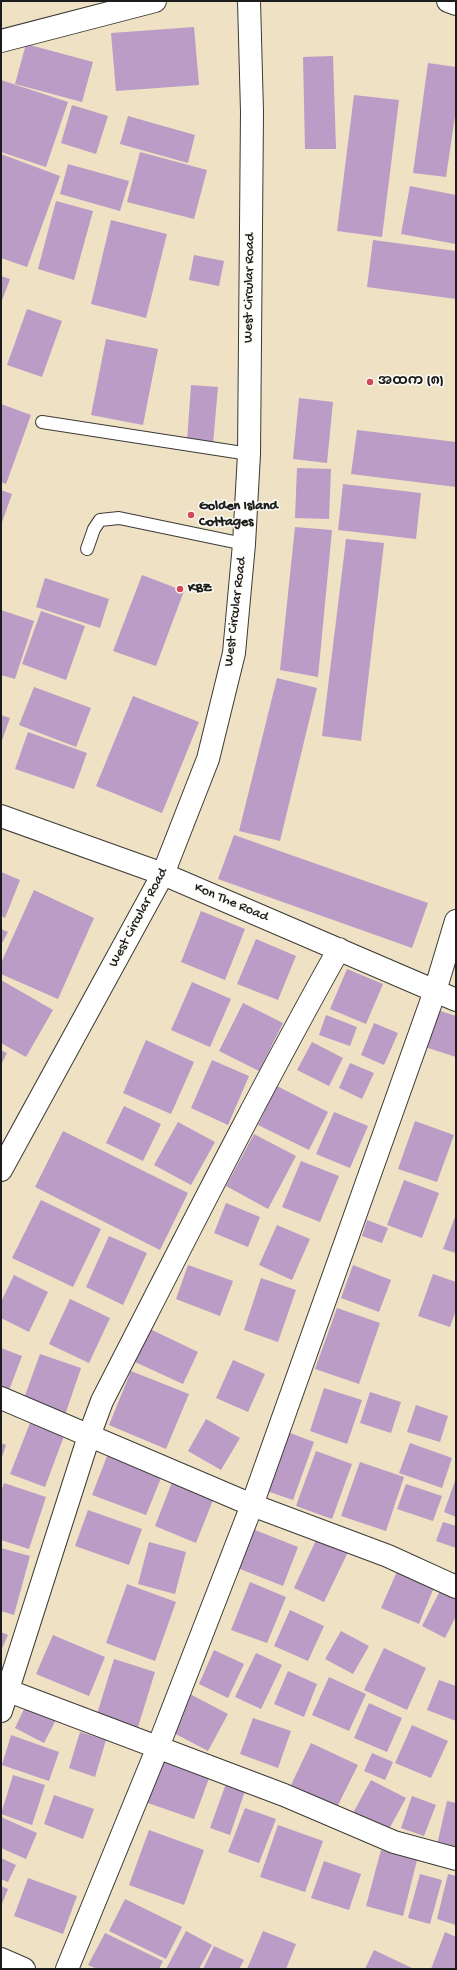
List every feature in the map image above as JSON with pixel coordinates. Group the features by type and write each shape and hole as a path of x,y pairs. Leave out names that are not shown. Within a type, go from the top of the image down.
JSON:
{"street":[{"path":"1,41 155,1"},
{"name":"West Circular Road","path":"1,1170 163,874 208,759 234,653 244,544 249,454 252,112 248,1"},
{"path":"448,1 456,4"},
{"name":"Kon The Road","path":"1,816 163,874 456,1000"},
{"path":"67,1969 158,1747 252,1505 435,991 456,921"},
{"path":"339,949 297,1024 207,1195 102,1401 3,1696 158,1747 284,1795 394,1842 456,1859"},
{"path":"1,1398 252,1505 388,1556 456,1587"},
{"path":"1,1959 24,1969"}],"lane":[{"path":"42,422 249,454"},
{"path":"87,549 94,530 100,520 118,518 244,544"}],"building":[{"path":"194,27 199,85 116,91 111,33"},
{"path":"26,44 93,62 82,102 15,84"},
{"path":"333,56 336,149 305,149 303,57"},
{"path":"428,63 456,67 456,109 446,177 413,173"},
{"path":"1,80 68,102 46,167 1,152"},
{"path":"354,95 399,100 382,237 337,231"},
{"path":"72,105 108,116 96,154 61,143"},
{"path":"128,116 195,135 188,163 120,144"},
{"path":"140,152 207,170 194,219 127,202"},
{"path":"1,154 60,176 27,267 1,258"},
{"path":"68,164 129,181 120,211 60,194"},
{"path":"410,186 456,195 456,244 401,234"},
{"path":"56,201 93,211 74,280 38,269"},
{"path":"111,220 167,234 146,318 91,304"},
{"path":"373,240 456,251 456,299 367,287"},
{"path":"194,255 224,261 219,286 189,280"},
{"path":"1,276 10,279 1,303"},
{"path":"27,309 62,321 42,377 7,365"},
{"path":"106,339 158,349 143,425 91,415"},
{"path":"191,385 218,387 213,444 187,441"},
{"path":"299,398 333,402 327,463 293,459"},
{"path":"1,404 31,415 6,484 1,482"},
{"path":"357,430 456,442 456,487 351,474"},
{"path":"297,468 331,469 329,519 295,518"},
{"path":"343,484 421,493 416,539 338,530"},
{"path":"1,490 12,494 1,525"},
{"path":"295,527 332,530 318,677 280,670"},
{"path":"346,539 384,543 361,741 322,736"},
{"path":"142,575 184,591 156,666 113,651"},
{"path":"45,578 109,599 100,628 36,607"},
{"path":"1,610 34,621 15,679 1,675"},
{"path":"41,611 85,626 66,680 22,664"},
{"path":"277,678 317,688 280,841 239,831"},
{"path":"34,687 91,708 76,747 19,725"},
{"path":"133,696 199,722 162,813 96,786"},
{"path":"1,715 10,718 1,743"},
{"path":"28,732 87,753 74,789 15,769"},
{"path":"234,835 428,903 412,948 218,879"},
{"path":"1,872 20,880 5,918 1,916"},
{"path":"34,890 94,918 58,999 1,974 1,963"},
{"path":"201,911 245,929 225,980 181,962"},
{"path":"1,929 8,932 1,945"},
{"path":"256,939 296,956 278,1000 237,984"},
{"path":"347,969 383,984 366,1024 330,1009"},
{"path":"1,980 53,1010 26,1057 1,1043"},
{"path":"192,982 231,999 210,1047 171,1030"},
{"path":"243,1003 283,1023 259,1071 219,1051"},
{"path":"437,1010 456,1016 456,1057 425,1047"},
{"path":"326,1015 357,1027 350,1046 319,1035"},
{"path":"374,1023 398,1033 384,1065 361,1055"},
{"path":"146,1040 194,1062 171,1114 123,1093"},
{"path":"312,1042 343,1058 329,1086 297,1070"},
{"path":"1,1050 7,1053 1,1065"},
{"path":"212,1060 249,1076 228,1125 191,1108"},
{"path":"350,1063 374,1073 362,1099 339,1088"},
{"path":"277,1086 328,1112 309,1150 258,1125"},
{"path":"124,1106 161,1124 143,1161 106,1143"},
{"path":"334,1112 368,1126 350,1168 316,1154"},
{"path":"415,1121 454,1135 437,1182 398,1169"},
{"path":"178,1122 215,1142 191,1185 154,1165"},
{"path":"63,1131 188,1193 160,1250 35,1187"},
{"path":"254,1134 296,1156 268,1209 226,1186"},
{"path":"301,1161 339,1176 320,1222 282,1207"},
{"path":"404,1180 439,1193 422,1238 387,1225"},
{"path":"41,1200 101,1229 73,1287 12,1258"},
{"path":"226,1203 260,1217 248,1247 214,1233"},
{"path":"456,1214 456,1253 443,1249"},
{"path":"367,1220 388,1228 382,1243 362,1236"},
{"path":"277,1225 310,1239 292,1280 259,1265"},
{"path":"109,1236 147,1253 123,1305 86,1287"},
{"path":"188,1265 233,1281 220,1316 176,1299"},
{"path":"353,1265 391,1280 379,1312 341,1298"},
{"path":"433,1274 456,1282 456,1310 450,1327 418,1316"},
{"path":"14,1275 48,1292 29,1332 1,1318 1,1302"},
{"path":"261,1278 296,1290 278,1342 244,1330"},
{"path":"70,1299 110,1318 89,1363 49,1344"},
{"path":"337,1308 380,1323 359,1384 315,1369"},
{"path":"150,1329 198,1352 183,1384 135,1362"},
{"path":"1,1348 22,1356 8,1393 1,1390"},
{"path":"40,1354 81,1368 65,1415 23,1401"},
{"path":"233,1360 265,1374 248,1412 216,1398"},
{"path":"131,1371 189,1394 166,1449 109,1425"},
{"path":"324,1388 362,1400 347,1444 310,1431"},
{"path":"370,1392 401,1402 391,1433 360,1423"},
{"path":"416,1405 448,1416 440,1442 407,1432"},
{"path":"206,1419 240,1438 221,1470 188,1451"},
{"path":"30,1423 64,1436 45,1487 10,1474"},
{"path":"285,1431 314,1442 293,1500 264,1490"},
{"path":"1,1443 6,1445 1,1460"},
{"path":"410,1443 452,1458 442,1488 399,1473"},
{"path":"109,1451 163,1473 146,1515 92,1495"},
{"path":"316,1451 352,1464 332,1519 296,1506"},
{"path":"360,1462 404,1477 386,1531 341,1516"},
{"path":"174,1477 215,1495 196,1543 155,1526"},
{"path":"456,1478 456,1517 444,1512"},
{"path":"4,1483 46,1497 29,1549 1,1540 1,1492"},
{"path":"406,1484 442,1496 433,1521 397,1509"},
{"path":"88,1510 142,1529 129,1565 75,1546"},
{"path":"443,1522 456,1526 456,1548 436,1541"},
{"path":"250,1528 298,1547 283,1586 235,1567"},
{"path":"317,1538 348,1552 324,1602 294,1588"},
{"path":"149,1542 186,1552 175,1594 138,1584"},
{"path":"1,1548 30,1556 14,1615 1,1611"},
{"path":"398,1569 435,1585 419,1624 381,1608"},
{"path":"250,1582 286,1597 267,1643 231,1630"},
{"path":"127,1584 176,1602 155,1661 106,1643"},
{"path":"442,1587 456,1594 456,1616 445,1638 422,1626"},
{"path":"290,1610 324,1626 308,1661 274,1646"},
{"path":"341,1631 369,1646 353,1674 325,1659"},
{"path":"1,1632 8,1635 1,1651"},
{"path":"53,1635 105,1657 89,1696 36,1674"},
{"path":"384,1648 426,1668 407,1710 364,1690"},
{"path":"214,1650 244,1664 228,1698 199,1684"},
{"path":"256,1653 282,1665 261,1709 235,1697"},
{"path":"114,1659 155,1672 138,1727 97,1714"},
{"path":"288,1671 317,1684 304,1717 274,1704"},
{"path":"329,1677 366,1694 349,1731 312,1715"},
{"path":"439,1680 456,1686 456,1721 427,1710"},
{"path":"190,1694 228,1714 208,1751 170,1731"},
{"path":"27,1703 57,1718 44,1743 15,1728"},
{"path":"369,1703 402,1718 387,1752 354,1738"},
{"path":"253,1718 291,1731 278,1768 240,1754"},
{"path":"412,1725 448,1741 431,1778 395,1763"},
{"path":"80,1732 106,1740 95,1777 69,1768"},
{"path":"11,1735 59,1752 49,1781 2,1765"},
{"path":"311,1743 358,1765 337,1807 291,1785"},
{"path":"372,1753 393,1762 385,1780 364,1771"},
{"path":"161,1756 211,1773 194,1819 145,1802"},
{"path":"13,1775 45,1785 32,1825 1,1814"},
{"path":"228,1778 247,1785 230,1835 210,1828"},
{"path":"371,1780 406,1798 388,1831 353,1813"},
{"path":"54,1795 94,1809 83,1839 44,1824"},
{"path":"412,1796 436,1805 424,1836 401,1828"},
{"path":"447,1801 456,1803 456,1849 437,1845"},
{"path":"245,1808 276,1819 259,1863 228,1852"},
{"path":"1,1817 37,1833 26,1859 1,1848"},
{"path":"278,1825 323,1841 305,1892 260,1877"},
{"path":"149,1830 204,1850 184,1905 129,1885"},
{"path":"381,1850 417,1860 403,1916 366,1906"},
{"path":"1,1858 16,1865 8,1882 1,1879"},
{"path":"324,1861 361,1874 349,1910 311,1898"},
{"path":"420,1874 442,1880 430,1924 408,1918"},
{"path":"448,1874 456,1876 456,1925 437,1919"},
{"path":"28,1878 77,1896 63,1934 14,1916"},
{"path":"1,1886 8,1889 1,1906"},
{"path":"125,1899 182,1927 166,1959 109,1931"},
{"path":"186,1931 212,1945 199,1969 166,1969"},
{"path":"263,1931 296,1944 286,1969 247,1969"},
{"path":"445,1932 456,1937 456,1969 431,1969"},
{"path":"105,1933 163,1961 159,1969 97,1969 88,1965"},
{"path":"214,1946 244,1960 239,1969 203,1969"},
{"path":"374,1950 414,1969 365,1969"}],"place":[{"name":"အထက (၈)","path":"370,382"},
{"name":"Golden Island Cottages","path":"191,515"},
{"name":"KBZ","path":"180,589"}]}
